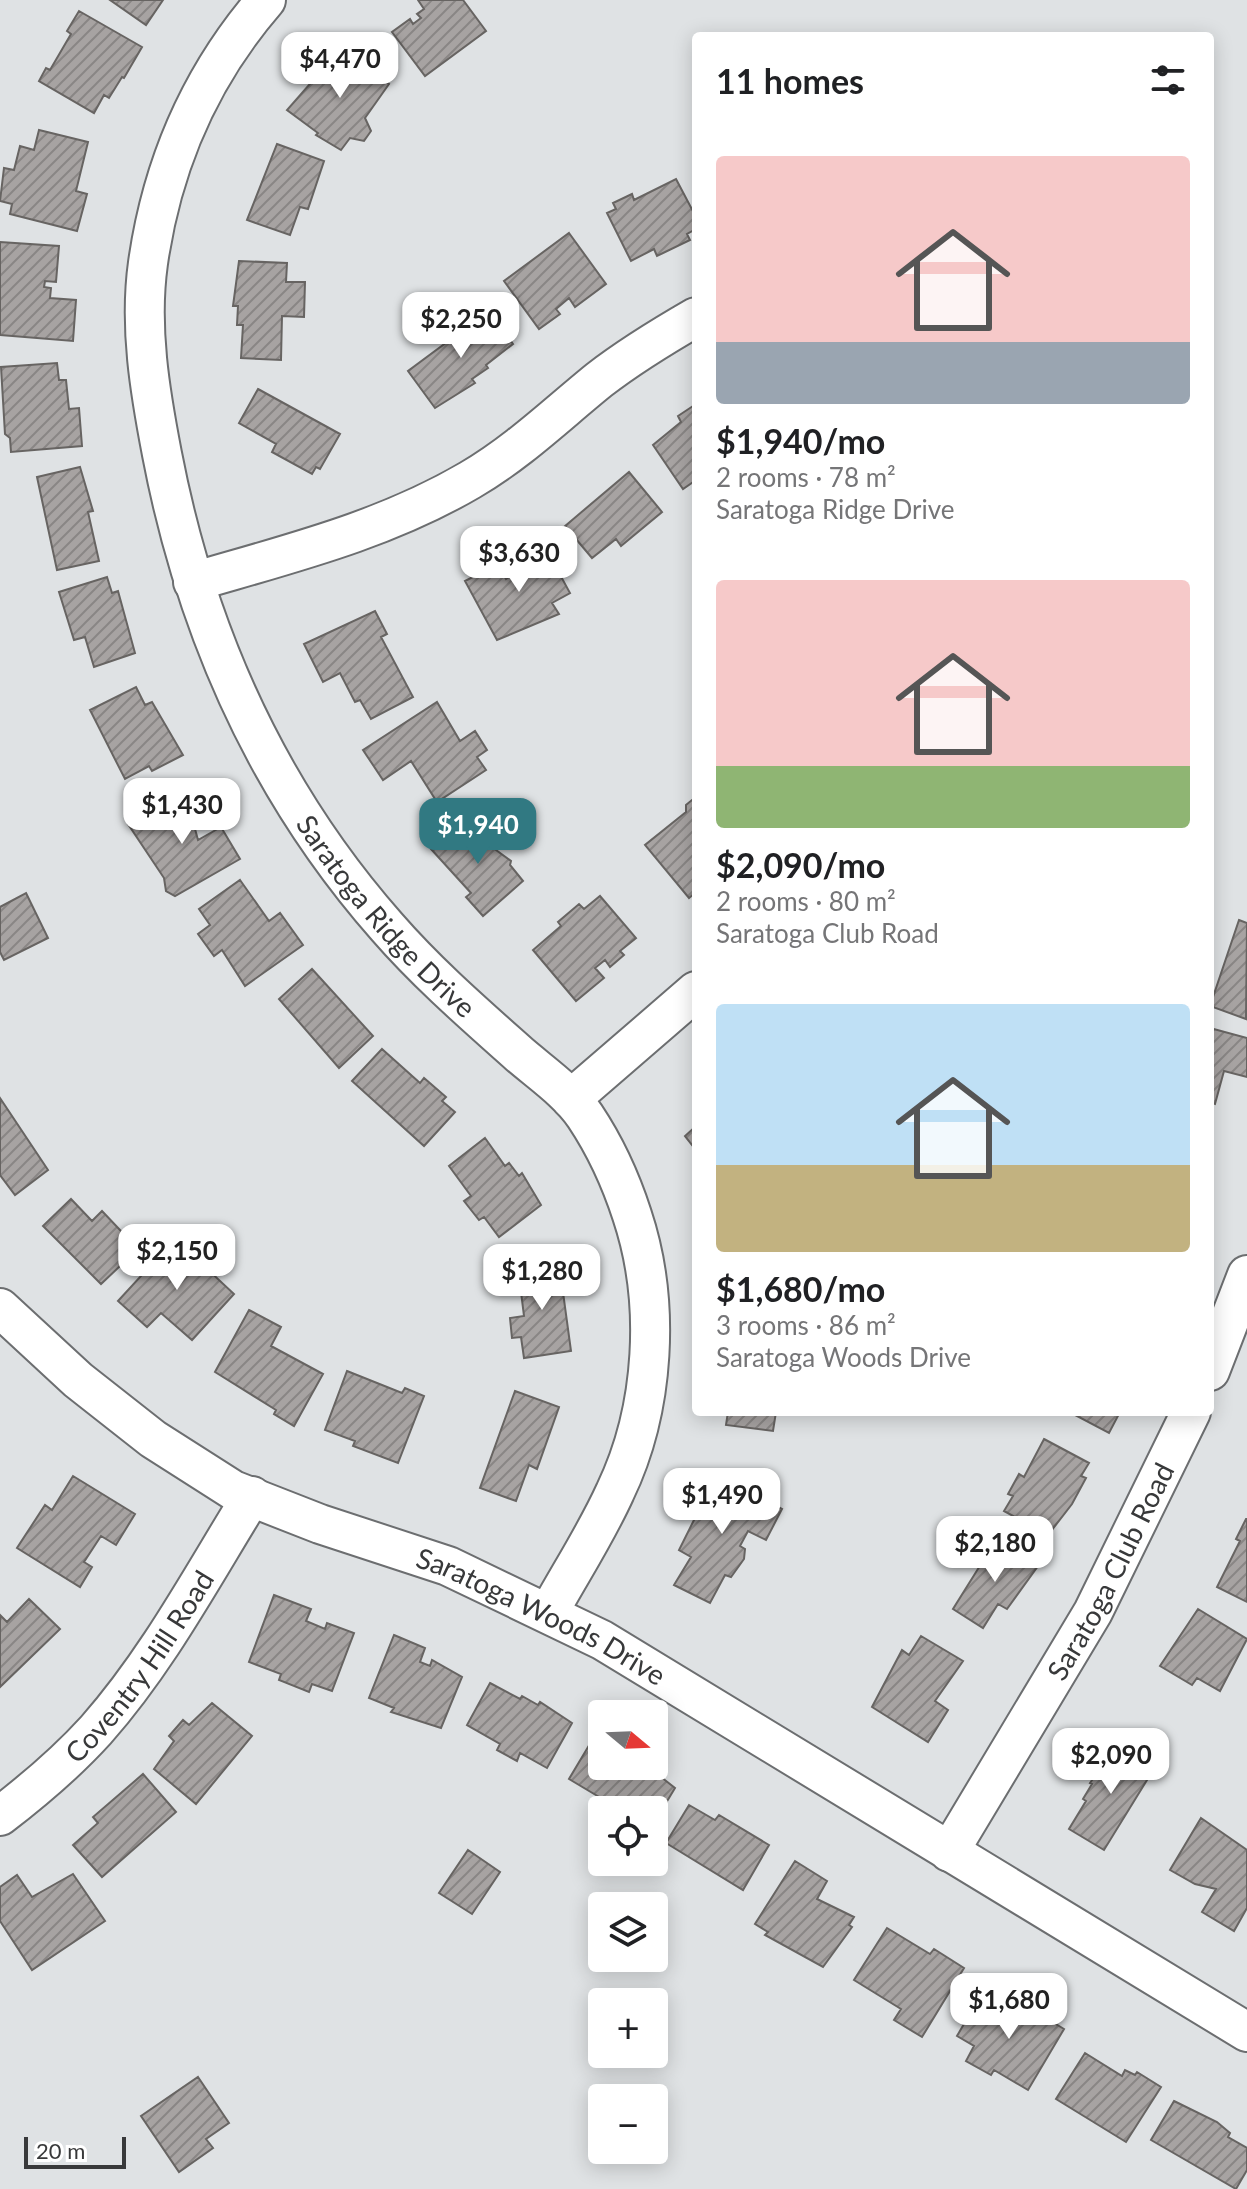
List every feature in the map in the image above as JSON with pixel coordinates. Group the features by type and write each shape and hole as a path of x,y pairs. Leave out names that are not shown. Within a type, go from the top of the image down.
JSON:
{"street":[{"name":"Saratoga Ridge Drive","path":"266,0 242,28 206,83 180,140 160,200 148,267 145,336 152,401 172,509 208,630 244,713 284,787 327,853 386,927 446,990 584,1113 613,1165 633,1218 644,1267 648,1349 637,1431 618,1488 549,1612"},
{"path":"193,582 314,549 393,520 471,480 530,439 613,370 692,320"},
{"path":"571,1099 692,994"},
{"path":"1214,1361 1247,1275"},
{"name":"Saratoga Woods Drive","path":"0,1308 78,1380 153,1439 233,1490 320,1524 448,1566 602,1640 1247,2032"},
{"name":"Saratoga Club Road","path":"949,1852 1093,1612 1189,1416"},
{"name":"Coventry Hill Road","path":"0,1816 44,1781 95,1730 135,1681 252,1496"}],"building":[{"path":"110,0 163,0 146,25"},
{"path":"418,0 463,0 486,31 425,76 392,32 410,19 413,24 421,18 417,14 424,9"},
{"path":"79,11 142,47 124,78 109,98 104,95 94,113 39,81 46,68 50,70 71,34 67,31"},
{"path":"342,49 389,84 365,118 371,131 364,141 350,138 341,150 316,135 318,133 287,110 315,78 322,83 327,76 322,62 330,50"},
{"path":"39,130 88,142 76,191 87,194 77,231 10,214 12,204 0,201 4,168 14,170 20,146 34,150"},
{"path":"277,144 324,161 308,209 300,207 290,235 247,220"},
{"path":"676,179 692,209 692,231 687,234 690,240 657,256 654,249 631,261 607,213 616,209 613,203 632,194 634,200"},
{"path":"569,233 606,284 575,307 569,298 556,309 560,314 539,329 504,281"},
{"path":"0,242 59,246 56,282 45,281 44,287 51,288 50,298 76,300 73,341 0,335"},
{"path":"239,261 287,263 286,282 305,282 304,317 282,316 281,360 241,358 243,325 237,325 238,306 233,306"},
{"path":"489,311 513,344 472,379 475,383 435,408 408,371"},
{"path":"57,363 59,380 66,380 69,409 79,408 82,446 11,452 10,438 5,434 1,367"},
{"path":"258,389 340,434 320,469 316,467 312,474 272,452 276,444 239,423"},
{"path":"692,407 692,483 683,489 653,445 681,422 678,416"},
{"path":"80,467 93,511 88,512 99,561 57,570 37,477"},
{"path":"629,472 662,512 621,546 616,539 592,558 565,526"},
{"path":"546,549 570,593 552,603 559,614 497,640 465,581 498,564 506,579 518,571 513,562 524,555 527,560"},
{"path":"107,577 112,593 118,591 135,653 94,667 85,637 74,640 59,592"},
{"path":"375,611 387,634 381,637 413,697 371,719 360,700 355,702 340,673 323,682 304,644"},
{"path":"136,687 145,705 152,702 183,755 152,771 149,766 125,779 90,710"},
{"path":"437,702 460,741 475,731 487,750 477,757 486,770 437,802 411,761 383,780 363,750"},
{"path":"179,795 192,818 198,840 221,827 240,859 175,896 166,891 164,878 128,824"},
{"path":"692,800 692,895 689,898 645,845 686,812 686,805"},
{"path":"468,818 496,850 511,861 510,865 523,881 483,916 466,897 471,893 431,849"},
{"path":"240,880 269,921 280,913 303,945 245,986 222,950 214,956 198,934 210,925 199,909"},
{"path":"26,893 48,938 4,960 0,952 0,907"},
{"path":"600,896 636,938 620,951 624,955 610,967 605,960 595,968 604,978 576,1001 533,950 561,926 558,922 579,904 584,909"},
{"path":"1239,920 1247,923 1246,1019 1214,1007 1214,994"},
{"path":"312,969 373,1036 339,1068 279,999"},
{"path":"1214,1029 1247,1038 1247,1077 1224,1071 1215,1104"},
{"path":"382,1049 420,1083 424,1078 446,1097 442,1101 455,1112 424,1146 352,1081"},
{"path":"0,1098 48,1170 15,1195 0,1175"},
{"path":"692,1130 692,1145 685,1136"},
{"path":"485,1138 505,1166 509,1163 519,1176 522,1173 541,1205 499,1237 484,1217 479,1220 464,1201 471,1196 449,1166"},
{"path":"71,1199 92,1221 102,1211 138,1249 101,1284 43,1226"},
{"path":"175,1239 234,1294 192,1340 161,1313 147,1327 118,1301"},
{"path":"559,1263 571,1351 524,1358 521,1337 512,1338 510,1318 524,1316 518,1268"},
{"path":"249,1310 281,1327 271,1346 323,1374 294,1426 274,1414 276,1410 215,1372"},
{"path":"347,1371 402,1393 405,1388 424,1396 398,1463 353,1446 355,1441 325,1430"},
{"path":"515,1391 559,1407 537,1469 529,1465 516,1501 480,1488"},
{"path":"727,1416 775,1416 773,1431 726,1425"},
{"path":"1077,1416 1118,1416 1109,1433"},
{"path":"1044,1439 1089,1463 1081,1476 1086,1478 1072,1504 1048,1535 1004,1511 1013,1496 1008,1494 1019,1474 1024,1477"},
{"path":"716,1475 782,1509 766,1540 748,1531 740,1546 745,1549 744,1559 731,1577 725,1575 710,1603 674,1585 691,1557 679,1550 695,1518 690,1516"},
{"path":"73,1476 135,1514 116,1545 101,1536 84,1562 92,1567 80,1587 17,1548 45,1505 52,1510"},
{"path":"1246,1519 1247,1602 1217,1587 1240,1541 1236,1539"},
{"path":"996,1540 1038,1566 1007,1609 998,1604 983,1628 953,1609"},
{"path":"274,1595 311,1609 306,1621 325,1629 327,1623 354,1633 332,1691 312,1684 309,1692 279,1680 281,1674 249,1662"},
{"path":"29,1599 60,1629 0,1687 0,1615 7,1622"},
{"path":"1198,1609 1247,1639 1220,1691 1197,1678 1192,1685 1160,1666"},
{"path":"394,1635 425,1648 420,1662 430,1666 432,1660 462,1677 441,1728 391,1712 394,1708 369,1698"},
{"path":"921,1636 963,1661 935,1701 948,1710 928,1742 872,1707 902,1650 909,1655"},
{"path":"490,1683 520,1699 522,1696 538,1705 540,1702 572,1723 547,1768 520,1753 517,1761 497,1750 500,1744 467,1725"},
{"path":"212,1703 252,1736 196,1804 154,1769 174,1741 169,1736 183,1720 189,1725"},
{"path":"1118,1743 1155,1767 1104,1850 1069,1829 1086,1801 1083,1799 1090,1783"},
{"path":"588,1747 588,1780 665,1780 675,1788 668,1800 668,1796 598,1796 569,1779"},
{"path":"143,1774 176,1812 102,1877 73,1845 98,1823 93,1817"},
{"path":"689,1805 715,1820 719,1815 769,1845 743,1890 668,1844"},
{"path":"1201,1818 1247,1850 1247,1908 1234,1931 1202,1912 1216,1889 1195,1884 1170,1870"},
{"path":"468,1850 500,1872 472,1914 439,1893"},
{"path":"795,1861 827,1881 817,1899 854,1917 849,1925 852,1927 823,1967 765,1935 768,1932 755,1924"},
{"path":"73,1874 105,1921 32,1970 0,1921 0,1887 17,1875 32,1897"},
{"path":"887,1928 930,1954 934,1949 964,1968 922,2037 894,2020 901,2009 854,1980"},
{"path":"982,1993 1025,2019 1031,2009 1064,2029 1028,2090 994,2070 991,2075 966,2061 974,2046 957,2036"},
{"path":"1085,2053 1122,2076 1125,2070 1135,2075 1137,2072 1161,2087 1126,2142 1056,2099"},
{"path":"198,2077 229,2123 206,2139 213,2148 179,2172 141,2116"},
{"path":"1174,2101 1217,2122 1230,2133 1228,2137 1247,2148 1247,2170 1236,2189 1151,2140"}]}
